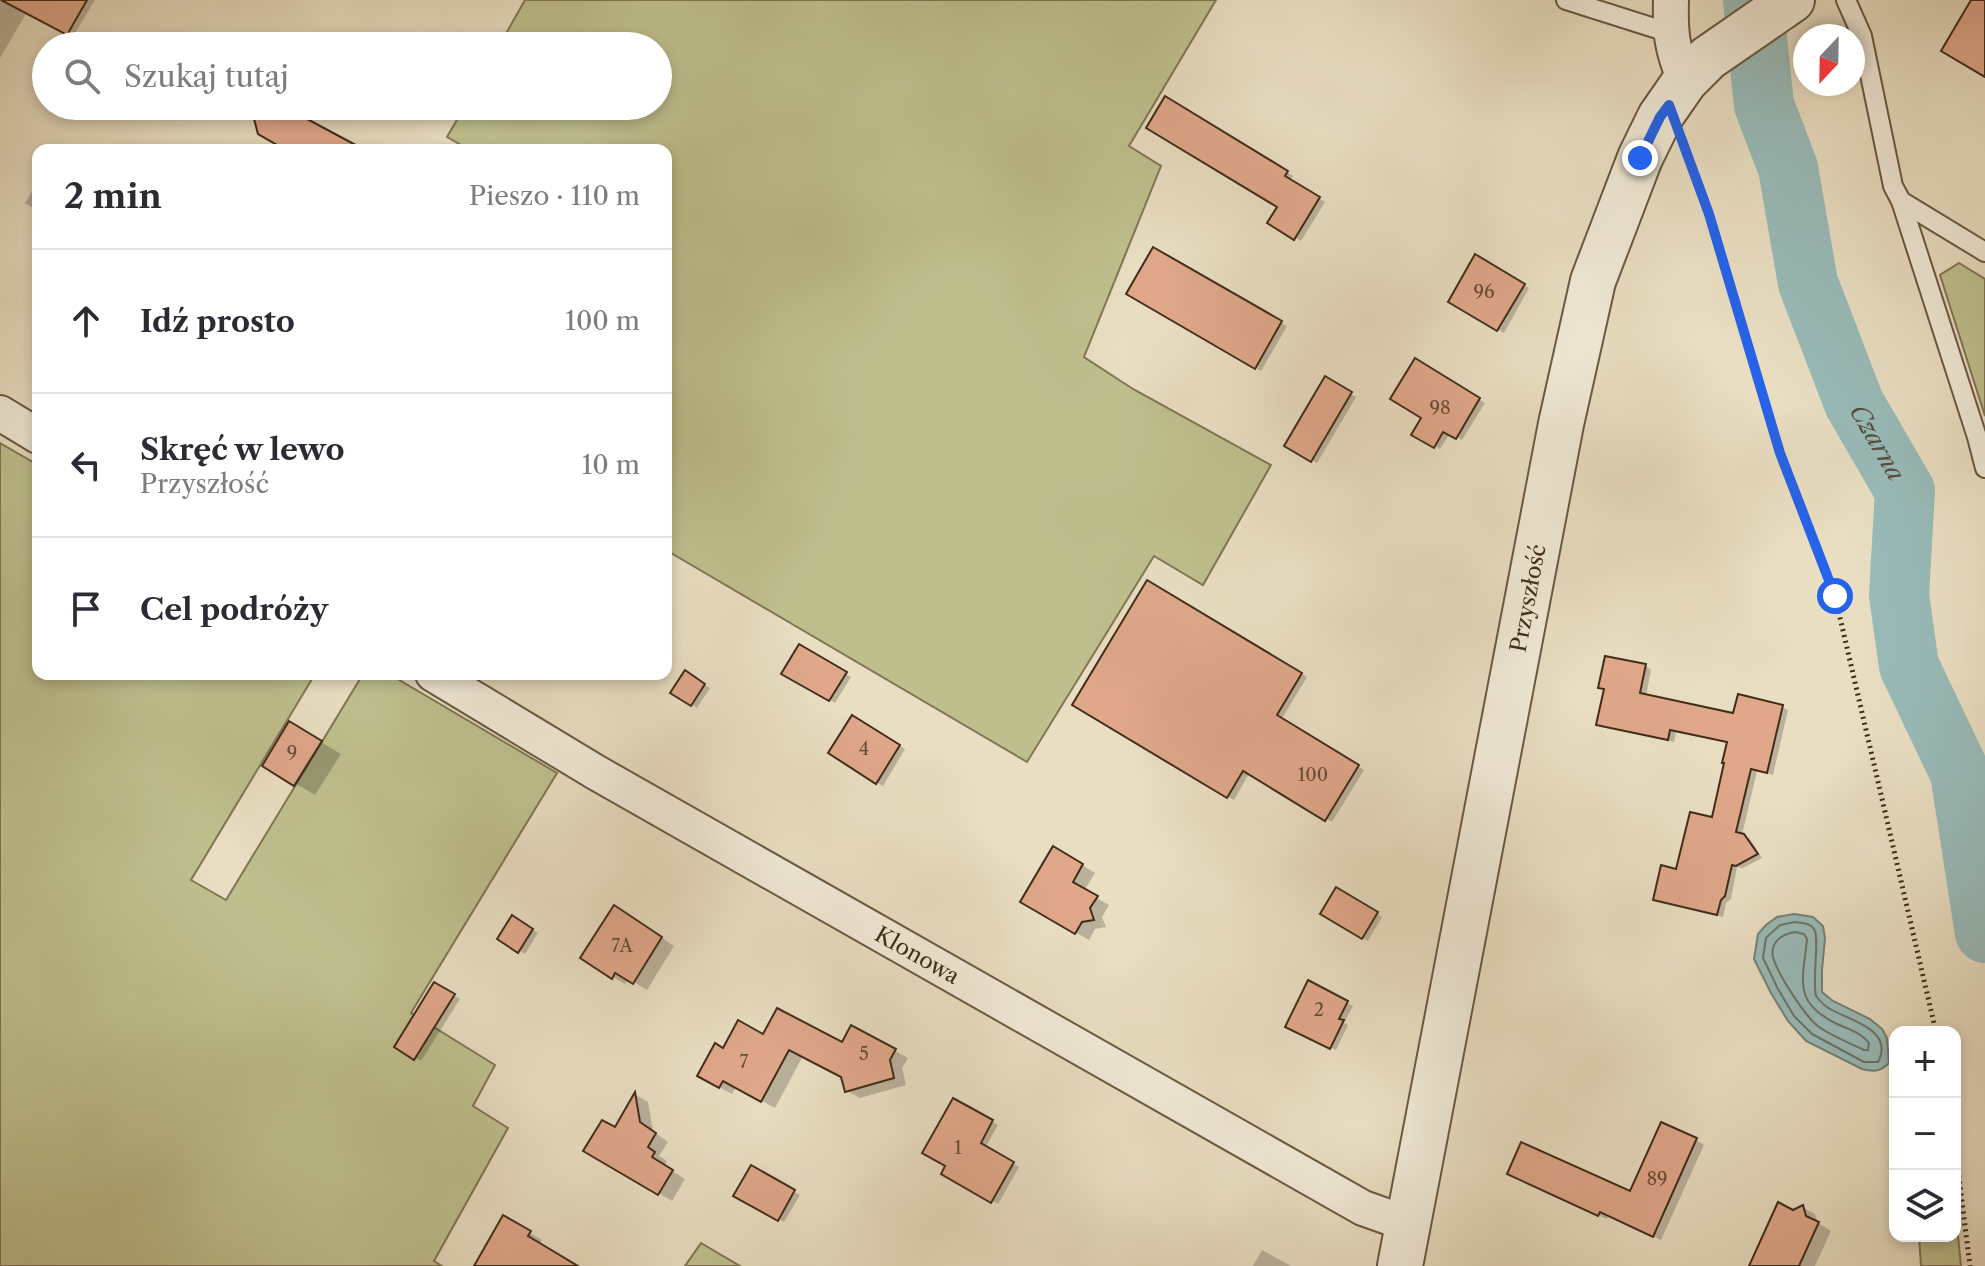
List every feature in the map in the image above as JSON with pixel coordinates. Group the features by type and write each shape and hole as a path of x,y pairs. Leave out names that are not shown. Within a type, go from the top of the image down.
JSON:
{"street":[{"name":"Przyszłość","path":"1400,1266 1561,424 1593,281 1640,158 1660,117 1687,81 1792,0"},
{"path":"1670,16 1676,58 1687,81"},
{"path":"0,413 32,432"},
{"name":"Klonowa","path":"443,680 597,773 1363,1208 1408,1224"}],"lane":[{"path":"1566,0 1670,16"},
{"path":"1846,0 1862,36 1893,186 1901,201 1985,468"},
{"path":"1901,201 1985,252"}],"path":[{"path":"1687,81 1709,214 1780,453 1835,596 1935,1026"},
{"path":"1958,1170 1970,1266"}],"green space":[{"path":"525,0 1216,0 1129,146 1161,166 1084,357 1133,389 1271,465 1203,585 1154,556 1027,762 672,554 672,144 459,144 447,137 457,120 672,120 672,32 507,32"},
{"path":"1959,263 1985,279 1985,416 1940,275"},
{"path":"0,443 32,462 32,680 311,680 191,880 226,900 359,680 399,680 557,773 411,1013 495,1065 473,1106 508,1128 434,1261 442,1266 0,1266"},
{"path":"1919,1242 1959,1242 1961,1266 1921,1266"},
{"path":"701,1243 740,1266 685,1266"}],"water":[{"path":"1794,914 1813,917 1823,926 1822,992 1882,1029 1887,1038 1889,1063 1883,1068 1873,1071 1862,1069 1806,1041 1788,1021 1754,959 1758,934 1777,917"}],"building":[{"path":"1,0 87,0 69,32 61,32"},
{"path":"1971,0 1985,0 1985,77 1941,51"},
{"path":"1165,96 1288,171 1285,176 1320,197 1294,240 1267,223 1277,207 1146,128"},
{"path":"254,120 309,120 354,144 276,144 258,134"},
{"path":"1153,247 1282,321 1255,369 1126,294"},
{"path":"1475,254 1525,284 1497,331 1448,302"},
{"path":"1415,358 1480,398 1456,439 1443,432 1434,448 1411,435 1421,418 1390,399"},
{"path":"1325,376 1352,392 1311,462 1284,446"},
{"path":"1147,580 1302,673 1277,715 1359,765 1325,821 1243,771 1227,798 1072,705"},
{"path":"799,644 847,672 829,701 781,674"},
{"path":"1605,656 1646,664 1640,693 1733,713 1738,694 1783,705 1767,773 1751,769 1736,832 1744,834 1758,854 1736,866 1732,865 1717,915 1653,900 1661,865 1676,869 1690,812 1712,817 1727,742 1670,730 1668,740 1596,725 1604,689 1598,688"},
{"path":"685,670 705,684 691,706 670,693"},
{"path":"852,715 900,745 876,784 828,753"},
{"path":"289,721 322,741 294,786 262,766"},
{"path":"1053,846 1083,864 1073,882 1098,896 1090,908 1094,920 1082,922 1075,934 1020,902"},
{"path":"1336,887 1378,912 1362,939 1320,914"},
{"path":"614,905 662,937 633,984 615,973 612,979 580,958"},
{"path":"512,915 533,929 518,953 497,939"},
{"path":"1308,980 1348,1001 1339,1019 1344,1020 1330,1049 1285,1027"},
{"path":"434,982 455,994 414,1060 394,1047"},
{"path":"777,1008 842,1042 851,1025 896,1049 890,1060 894,1078 845,1092 841,1077 789,1050 761,1102 723,1081 719,1088 697,1076 715,1043 723,1048 738,1020 763,1034"},
{"path":"635,1092 640,1122 656,1133 648,1147 655,1152 652,1157 673,1170 658,1195 583,1151 602,1120 615,1127"},
{"path":"953,1098 993,1120 981,1143 1014,1162 991,1203 941,1174 945,1166 922,1153"},
{"path":"1661,1122 1697,1138 1653,1237 1600,1212 1598,1216 1507,1174 1521,1142 1630,1191"},
{"path":"751,1165 795,1190 778,1221 733,1196"},
{"path":"1778,1202 1793,1210 1803,1205 1806,1216 1819,1222 1799,1266 1749,1266"},
{"path":"503,1215 531,1231 528,1236 578,1266 474,1266"}],"waterway":[{"name":"Czarna","path":"1753,0 1764,105 1788,168 1808,283 1854,403 1905,491 1899,595 1909,666 1960,773 1985,933"}],"route":[{"path":"1640,158 1669,105 1709,214 1780,453 1835,596"}]}
